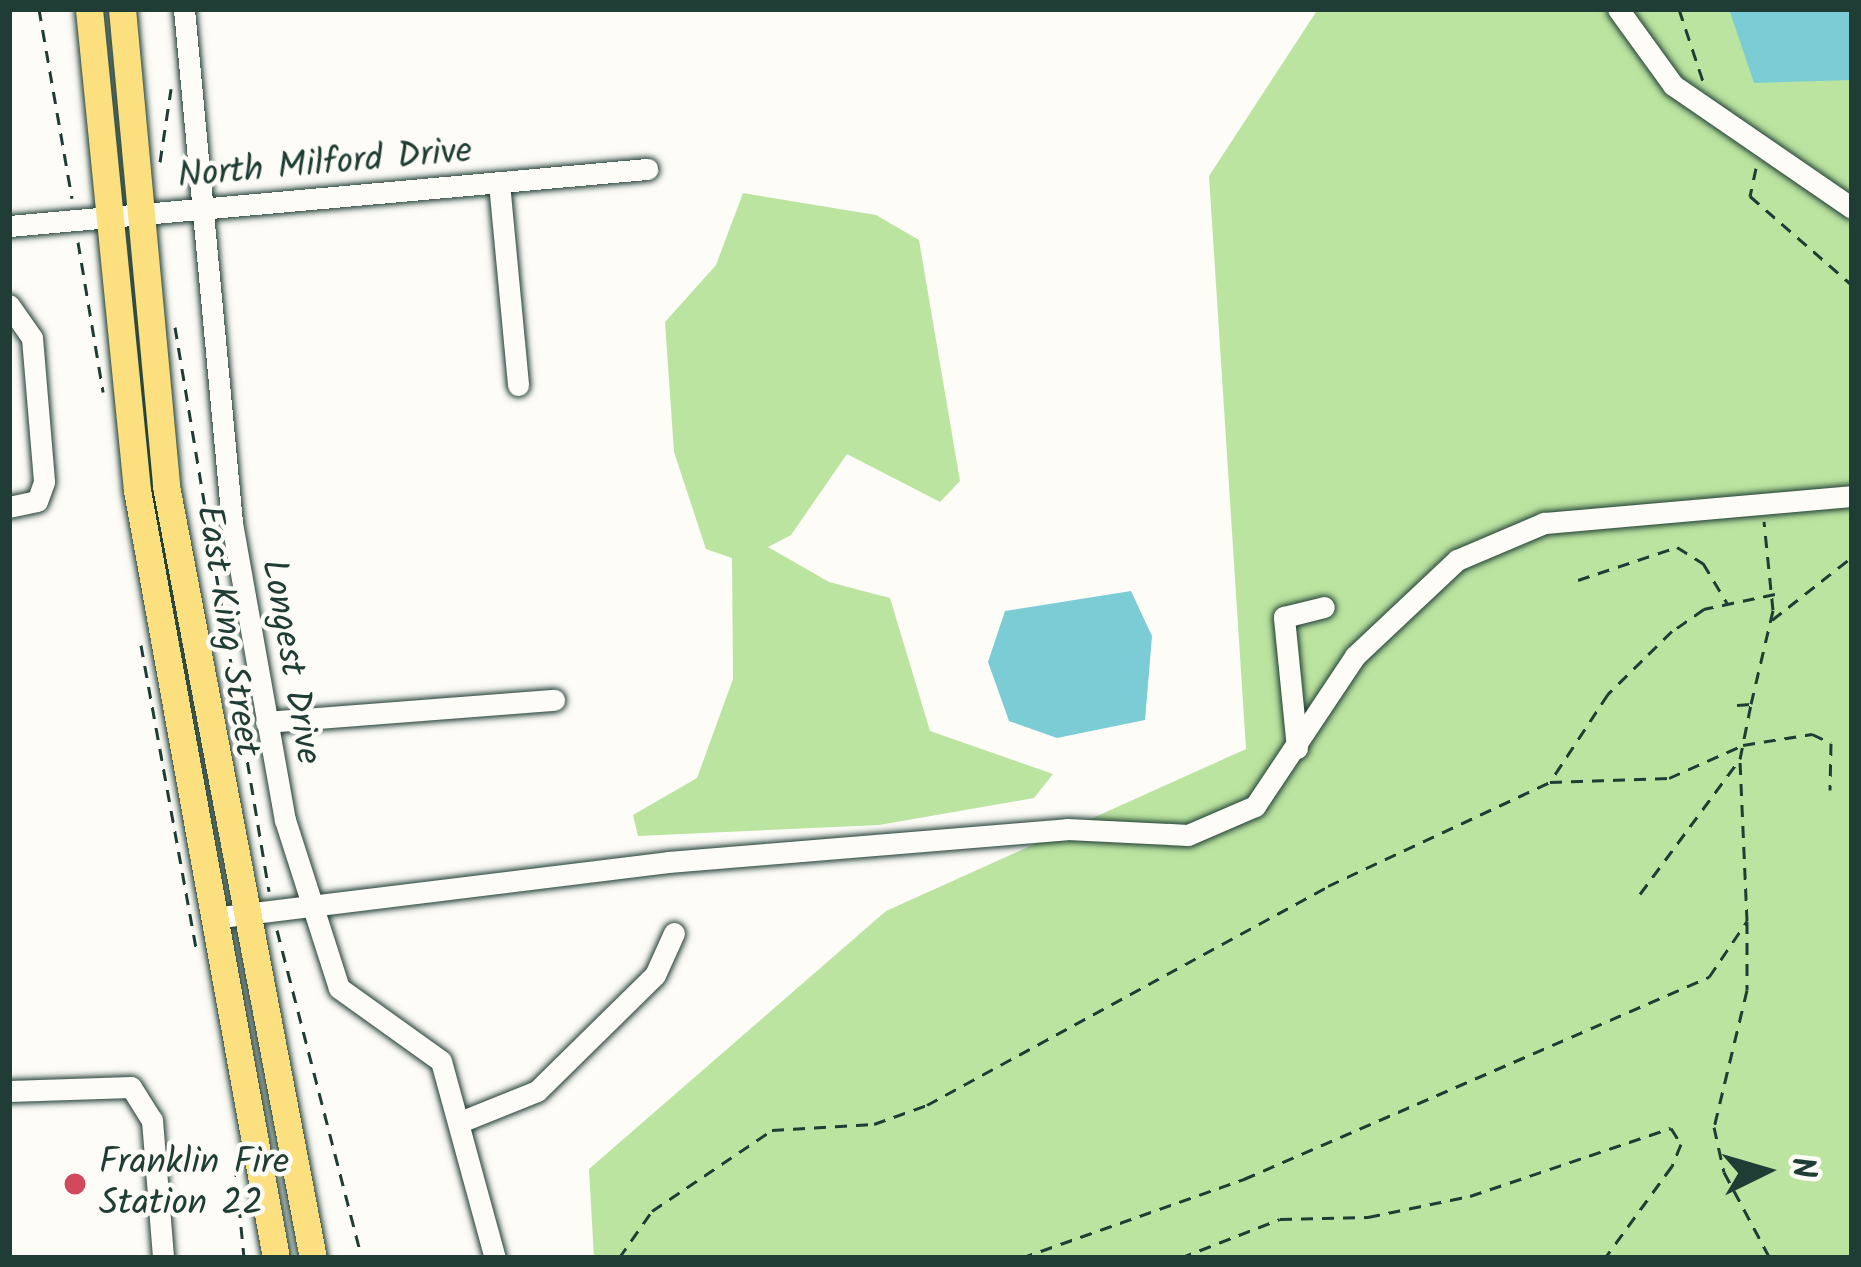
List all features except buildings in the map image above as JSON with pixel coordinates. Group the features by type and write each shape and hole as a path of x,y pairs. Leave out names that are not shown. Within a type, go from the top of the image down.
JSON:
{"main road":[{"name":"East King Street","path":"89,9 104,217 137,490 277,1258"},
{"name":"East King Street","path":"122,9 136,214 166,486 258,910 313,1258"}],"street":[{"name":"Longest Drive","path":"184,9 196,208 266,722 339,988 428,1045 460,1122 495,1258"},
{"path":"1618,9 1673,85 1852,208"},
{"name":"North Milford Drive","path":"9,226 647,169"},
{"path":"499,183 518,386"},
{"path":"9,305 32,338 44,482 37,501 9,507"},
{"path":"213,918 315,898 1067,829 1188,836 1255,806 1298,748 1355,656 1457,560 1544,523 1852,496"},
{"path":"1298,748 1284,617 1324,607"},
{"path":"266,722 554,700"},
{"path":"460,1122 537,1091 655,975 674,934"},
{"path":"9,1090 131,1087 152,1120 164,1258"}],"path":[{"path":"39,9 71,198"},
{"path":"1679,9 1708,105"},
{"path":"158,170 171,69"},
{"path":"1773,157 1749,176 1750,196 1852,285"},
{"path":"172,313 258,910 362,1258"},
{"path":"1755,504 1775,594 1740,759 1747,990 1714,1127 1724,1172 1770,1258"},
{"path":"1578,580 1677,548 1703,563 1727,604"},
{"path":"1771,622 1852,557"},
{"path":"1550,782 1613,688 1683,622 1727,604 1775,594"},
{"path":"1748,716 1740,706 1751,704"},
{"path":"620,1257 652,1211 772,1130 874,1124 927,1105 1328,886 1550,782 1669,778 1743,745 1827,737 1830,790"},
{"path":"1640,894 1740,759"},
{"path":"1021,1258 1244,1179 1700,982 1747,920"},
{"path":"1180,1258 1280,1219 1368,1217 1470,1196 1675,1130 1672,1166 1605,1258"}],"green space":[{"path":"1318,9 1852,9 1852,1258 594,1258 589,1169 886,911 1246,749 1209,176"},
{"path":"743,193 876,215 919,240 960,481 940,502 847,454 791,535 768,547 829,582 890,598 930,731 1053,774 1034,798 879,825 638,836 633,815 697,778 733,679 732,558 706,549 674,452 665,322 716,265"}],"water":[{"path":"1729,9 1852,9 1852,80 1754,83"},
{"path":"1131,591 1152,636 1145,720 1057,738 1009,721 988,662 1005,611"}],"place":[{"name":"Franklin Fire Station 22","path":"75,1184"}]}
